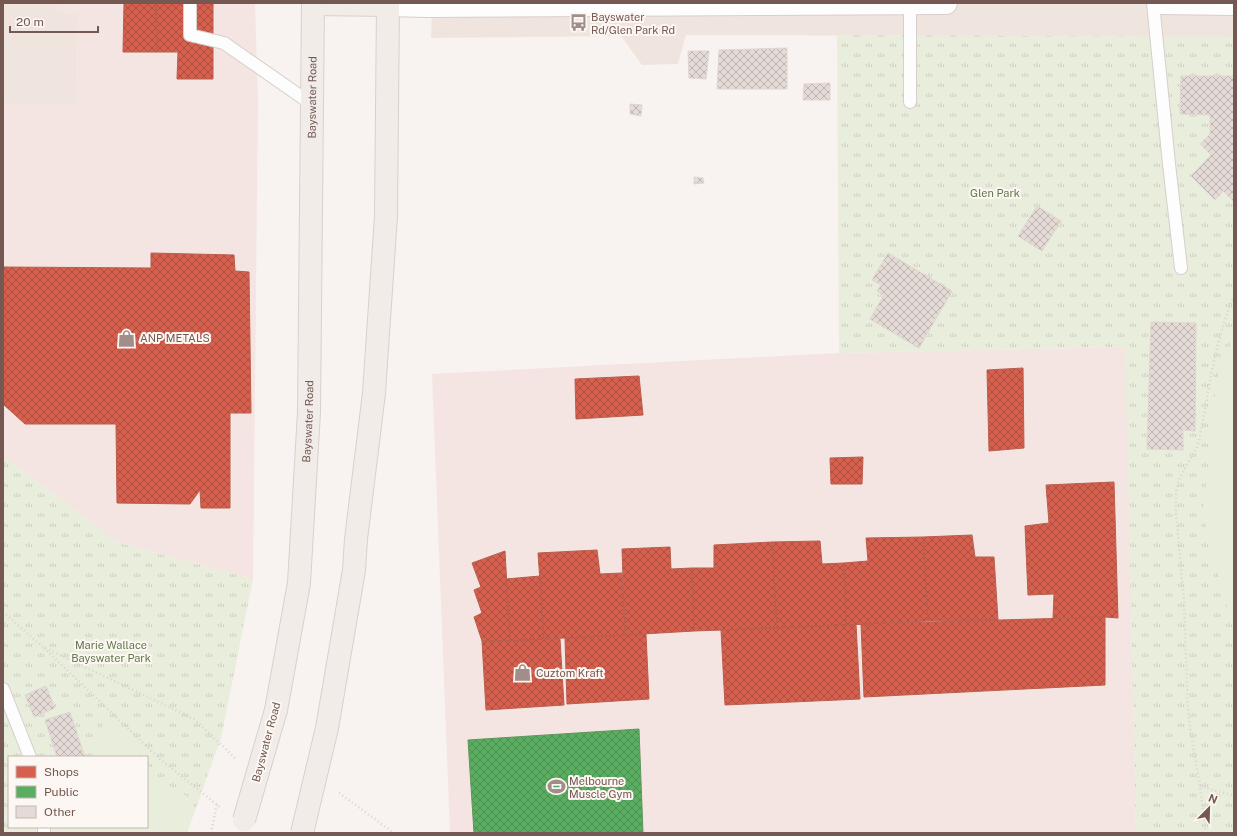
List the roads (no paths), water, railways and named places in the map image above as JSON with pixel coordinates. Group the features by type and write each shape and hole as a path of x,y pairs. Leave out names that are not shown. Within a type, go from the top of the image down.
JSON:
{"main road":[{"name":"Bayswater Road","path":"242,827 276,710 299,575 309,412 314,4"},
{"path":"302,833 327,728 354,570 356,539 374,393 386,216 388,4 314,4"}],"street":[{"path":"388,4 435,6 946,3"},
{"path":"1160,3 1234,4"}],"lane":[{"path":"190,3 190,35 224,43 313,105"},
{"path":"910,3 910,102"},
{"path":"1153,3 1180,268"},
{"path":"3,689 30,756"}],"place":[{"name":"Bayswater Rd/Glen Park Rd","path":"578,23"},
{"name":"ANP METALS","path":"127,338"},
{"name":"Cuztom Kraft","path":"523,673"},
{"name":"Melbourne Muscle Gym","path":"556,787"}],"park label":[{"name":"Glen Park","path":"995,193"},
{"name":"Marie Wallace Bayswater Park","path":"111,651"}]}
